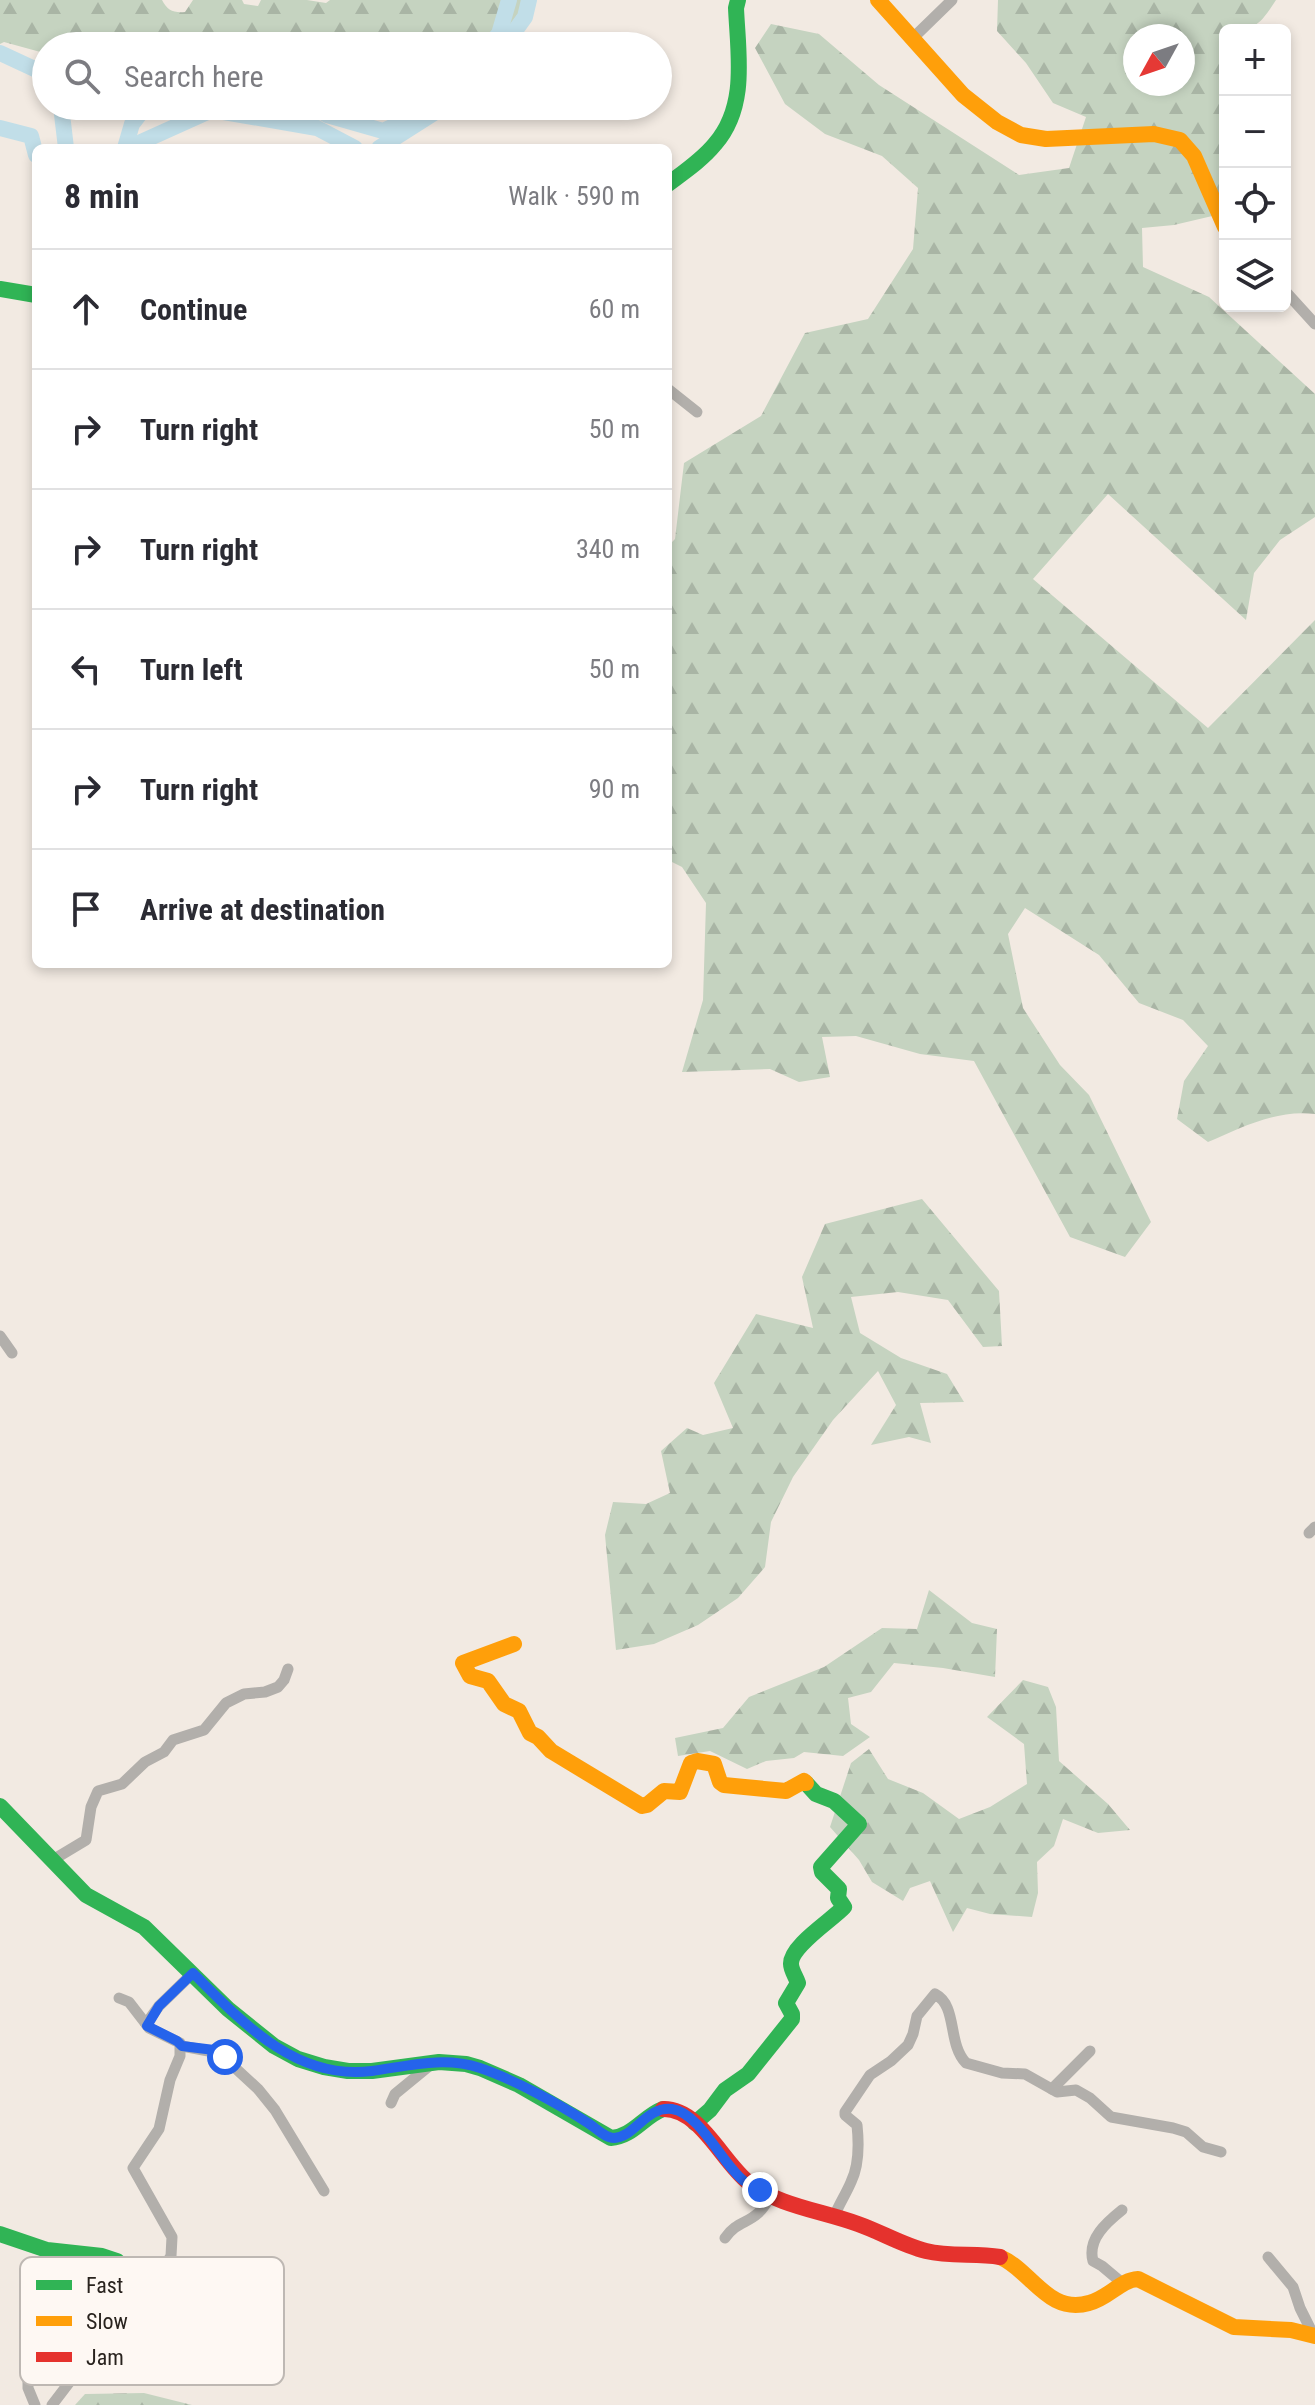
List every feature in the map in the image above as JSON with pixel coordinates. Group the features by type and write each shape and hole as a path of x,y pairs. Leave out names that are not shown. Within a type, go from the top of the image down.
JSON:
{"street":[{"path":"672,181 704,157 719,141 736,111 739,95 738,0"},
{"path":"878,0 963,95 997,122 1021,135 1046,139 1154,134 1175,137 1194,156 1219,214"},
{"path":"913,38 952,0"},
{"path":"0,289 32,294"},
{"path":"1291,298 1315,324"},
{"path":"672,392 697,412"},
{"path":"0,1336 12,1353"},
{"path":"514,1644 463,1663 470,1676 486,1680 503,1702 519,1711 530,1733 553,1753 642,1806 664,1791 680,1792 691,1763 697,1761 714,1764 724,1785 786,1791 804,1781 816,1794 834,1801 859,1824 821,1867 823,1874 839,1889 838,1898 844,1907 794,1955 791,1966 798,1983 786,2003 792,2019 748,2074 725,2090 695,2123"},
{"path":"51,1861 86,1840 91,1807 98,1791 122,1784 145,1762 164,1752 173,1740 204,1730 226,1703 244,1694 278,1687 288,1669"},
{"path":"0,1806 94,1902 144,1927 230,2010 276,2049 295,2058 354,2072 434,2061 479,2068 514,2082 608,2137 623,2136 658,2110 673,2109 695,2123 744,2181 771,2194 926,2251 1001,2258 1030,2283 1071,2307 1089,2304 1108,2296 1121,2282 1138,2279 1234,2327 1291,2330 1315,2336"},
{"path":"146,2024 159,2006 193,1973"},
{"path":"834,2217 857,2165 857,2125 845,2112 870,2075 908,2045 917,2016 935,1994 941,1997 948,2009 955,2043 966,2063 1002,2073 1025,2074 1057,2092 1076,2090 1111,2117 1186,2132 1203,2147 1221,2152"},
{"path":"119,1998 129,2002 149,2028 182,2046 219,2053 258,2089 275,2110 324,2191"},
{"path":"170,2257 172,2237 133,2168 159,2129 170,2080 182,2046"},
{"path":"1052,2089 1090,2051"},
{"path":"391,2103 395,2094 434,2061"},
{"path":"725,2238 731,2229 759,2215 771,2194"},
{"path":"1121,2282 1093,2261 1091,2255 1101,2230 1122,2210"},
{"path":"0,2234 49,2250 103,2257"},
{"path":"1268,2257 1293,2287 1315,2336"},
{"path":"28,2385 35,2405"},
{"path":"52,2405 67,2385"}],"green space":[{"path":"0,0 162,0 171,10 185,12 193,0 242,0 244,4 258,6 261,0 326,3 330,0 524,0 505,32 32,32 32,50 4,42 0,44"},
{"path":"998,0 1276,0 1257,24 1219,24 1219,214 1174,225 1142,228 1143,267 1209,297 1219,306 1219,312 1225,312 1315,394 1315,517 1280,540 1254,573 1246,620 1108,494 1033,579 1208,728 1315,620 1315,1114 1274,1117 1208,1142 1177,1119 1184,1081 1208,1046 1183,1020 1139,1003 1099,955 1025,908 1008,934 1023,1008 1060,1065 1089,1095 1151,1222 1125,1257 1070,1237 974,1061 920,1054 856,1036 822,1037 830,1077 799,1082 770,1069 682,1072 703,1000 706,903 682,867 672,862 672,542 675,539 684,463 761,416 805,333 868,319 913,249 918,188 882,156 825,134 785,104 755,48 771,24 819,34 879,85 1019,175 1069,168 1086,117 1053,103 1026,63 997,31"},
{"path":"922,1199 999,1291 1002,1346 983,1347 948,1300 898,1292 851,1297 860,1333 901,1358 947,1374 964,1402 920,1403 931,1443 909,1437 871,1445 896,1405 878,1371 833,1420 793,1477 771,1522 765,1567 738,1598 698,1625 654,1644 616,1650 605,1535 613,1502 646,1504 670,1493 661,1451 687,1428 703,1435 733,1428 714,1383 756,1314 813,1328 802,1277 825,1224"},
{"path":"929,1590 972,1623 997,1629 995,1677 894,1663 871,1692 848,1698 851,1724 870,1737 843,1756 804,1752 794,1758 766,1761 747,1769 710,1751 678,1756 675,1738 723,1728 749,1697 824,1667 882,1628 917,1629"},
{"path":"1023,1680 1048,1687 1056,1707 1059,1761 1108,1804 1130,1830 1098,1833 1063,1819 1054,1846 1037,1862 1038,1893 1032,1917 990,1914 967,1908 953,1932 930,1881 910,1888 903,1901 872,1882 859,1860 830,1827 851,1763 869,1749 888,1779 923,1793 959,1819 990,1807 1027,1784 1024,1744 987,1717"},
{"path":"144,2393 192,2405 75,2405 85,2394"}],"waterway":[{"path":"500,32 509,0"},
{"path":"514,32 525,17 529,0"},
{"path":"0,53 32,68"},
{"path":"63,120 66,144"},
{"path":"126,144 135,120"},
{"path":"140,144 190,120"},
{"path":"270,120 317,128 347,144"},
{"path":"344,120 383,131 407,120"},
{"path":"385,144 423,120"},
{"path":"0,128 31,136 33,144"}],"traffic: fast":[{"path":"672,181 710,150 732,113 739,79 738,0"},
{"path":"0,289 32,294"},
{"path":"695,2123 725,2090 748,2074 792,2019 786,2003 798,1983 791,1966 792,1957 804,1941 844,1907 838,1898 839,1889 821,1867 859,1824 834,1801 816,1794 806,1783"},
{"path":"0,1806 86,1895 144,1927 228,2009 274,2046 298,2059 348,2071 439,2062 466,2064 519,2085 611,2138 625,2134 663,2109"},
{"path":"0,2234 47,2250 105,2257"}],"traffic: slow":[{"path":"878,0 963,95 997,122 1021,135 1046,139 1154,134 1180,140 1194,156 1219,213"},
{"path":"514,1644 463,1663 470,1676 488,1681 504,1704 519,1711 530,1733 551,1751 642,1806 664,1791 680,1792 691,1763 697,1761 714,1764 724,1785 786,1791 804,1781 806,1783"},
{"path":"1000,2257 1062,2303 1089,2303 1126,2282 1138,2279 1234,2327 1291,2330 1315,2336"}],"traffic: jam":[{"path":"663,2109 688,2117 739,2174 774,2197 858,2224 926,2251 1000,2257"}],"route":[{"path":"225,2057 214,2050 182,2046 146,2024 159,2006 193,1973 276,2049 320,2066 354,2072 434,2061 479,2068 514,2082 614,2138 623,2136 658,2110 673,2109 695,2123 744,2181 760,2190"}]}
